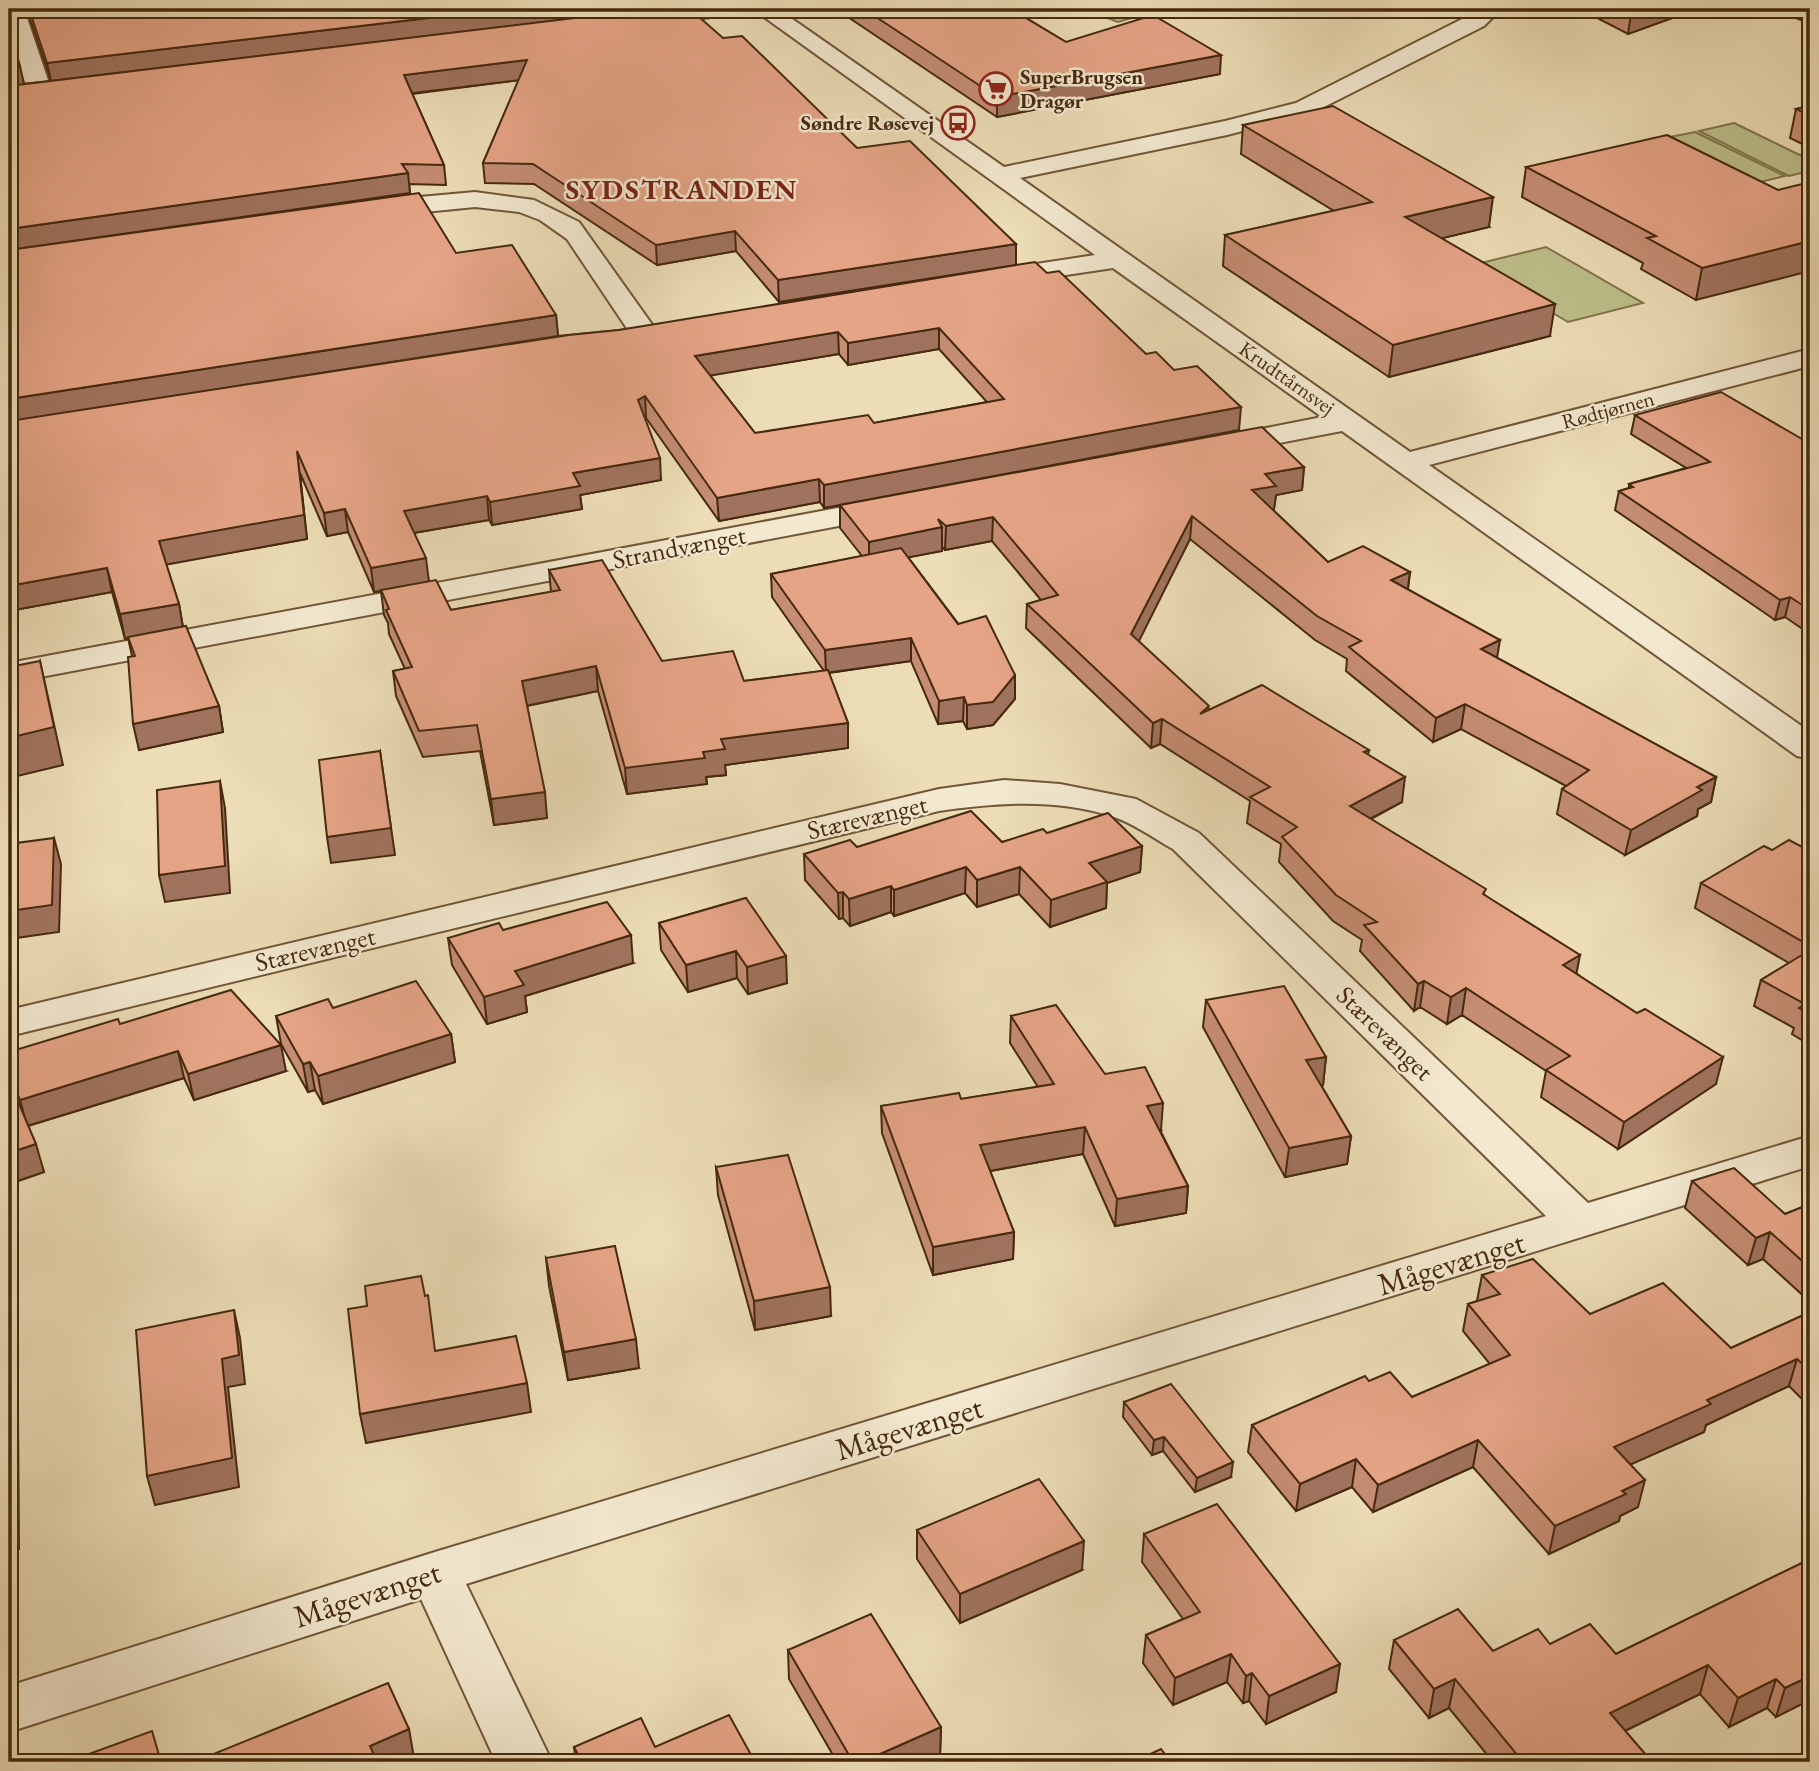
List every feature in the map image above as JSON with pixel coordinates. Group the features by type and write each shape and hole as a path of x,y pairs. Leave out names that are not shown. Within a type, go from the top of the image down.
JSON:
{"street":[{"path":"13,9 29,94 67,89"},
{"path":"617,22 726,9"},
{"name":"Krudttårnsvej","path":"764,9 1810,748"},
{"path":"1000,175 1248,124 1304,108 1476,21 1490,9"},
{"path":"355,212 438,200 480,200 546,214 571,228 645,333"},
{"path":"973,281 1118,258"},
{"name":"Rødtjørnen","path":"1406,463 1810,357"},
{"path":"1189,451 1348,421"},
{"name":"Strandvænget","path":"9,673 917,502"},
{"name":"Stærevænget","path":"9,1023 939,800 1004,791 1060,794 1123,807 1186,841 1581,1223"},
{"name":"Mågevænget","path":"9,1709 435,1573 1810,1151"},
{"path":"435,1573 524,1762"}],"green space":[{"path":"1083,9 1163,9 1118,22"},
{"path":"1734,123 1810,160 1810,171 1789,176 1699,131"},
{"path":"1695,132 1785,176 1735,188 1645,142"},
{"path":"1546,247 1643,303 1568,322 1473,265"}],"building":[{"path":"29,9 505,9 47,63"},
{"path":"650,9 690,9 723,38 742,36 857,148 910,141 1016,244 778,280 735,231 656,245 533,164 483,163 527,60 404,75 444,165 402,164 408,173 9,229 9,86"},
{"path":"864,9 1011,9 1066,42 1153,15 1221,55 997,97"},
{"path":"1620,9 1647,9 1631,14"},
{"path":"9,26 20,66 9,68"},
{"path":"1333,106 1493,197 1405,217 1555,304 1393,345 1225,235 1372,202 1243,125"},
{"path":"1810,106 1810,116 1796,109"},
{"path":"1667,135 1778,190 1810,182 1810,241 1702,268 1647,238 1656,236 1526,167"},
{"path":"419,193 456,253 512,245 556,315 9,399 9,250"},
{"path":"1035,262 1047,273 1059,271 1146,354 1156,352 1174,370 1197,366 1241,407 824,485 819,479 717,498 645,396 638,400 660,458 573,473 580,486 490,502 487,496 404,511 426,558 371,568 345,509 324,513 297,451 304,515 159,541 179,604 120,614 107,568 9,586 9,421 569,335 619,330","holes":["939,328 1004,399 874,423 868,415 755,433 695,356 838,332 848,343"]},
{"path":"1721,392 1802,439 1810,437 1810,610 1790,597 1780,600 1619,491 1633,487 1629,484 1710,462 1635,415"},
{"path":"1262,427 1304,467 1265,474 1276,486 1252,490 1328,562 1363,546 1410,572 1391,580 1500,640 1481,649 1716,777 1697,787 1702,790 1631,830 1562,789 1589,770 1465,704 1436,718 1349,647 1361,641 1317,616 1192,516 1131,634 1209,706 1200,714 1262,685 1369,750 1364,752 1405,777 1350,806 1486,889 1483,894 1580,955 1563,965 1637,1013 1645,1009 1723,1057 1624,1122 1546,1070 1570,1056 1466,988 1451,997 1424,981 1418,984 1364,925 1377,922 1336,895 1282,837 1297,827 1250,797 1270,787 1162,719 1153,723 1027,604 1058,595 993,517 946,526 938,519 942,527 869,542 840,505"},
{"path":"901,548 958,624 986,616 1015,675 993,702 967,705 964,697 939,701 911,638 825,650 771,574"},
{"path":"602,560 662,661 733,651 744,681 828,670 848,723 721,739 725,749 703,752 705,758 625,768 596,666 522,681 545,792 491,799 477,725 419,731 393,671 412,667 386,610 389,609 381,590 436,580 451,610 560,590 549,570"},
{"path":"186,626 219,706 133,724 128,657 135,656 128,637"},
{"path":"40,661 54,727 9,738 9,667"},
{"path":"380,751 391,828 327,837 319,760"},
{"path":"220,781 225,866 159,875 157,790"},
{"path":"971,811 1002,842 1043,829 1047,833 1108,813 1142,846 1089,863 1107,882 1051,900 1020,867 977,880 966,867 894,890 891,886 849,899 843,892 838,893 804,854 850,840 857,847"},
{"path":"54,838 52,905 9,911 9,844"},
{"path":"1789,840 1810,851 1810,946 1701,883 1764,846 1772,850"},
{"path":"746,898 786,956 747,967 736,951 686,965 659,923"},
{"path":"607,902 631,935 515,971 524,985 484,997 448,938 499,923 503,930"},
{"path":"1810,950 1810,1015 1799,1008 1805,1004 1761,980"},
{"path":"416,981 451,1034 318,1076 310,1062 303,1064 276,1016 328,999 333,1008"},
{"path":"1284,986 1326,1057 1306,1060 1351,1136 1289,1148 1206,1000"},
{"path":"231,990 281,1045 188,1074 178,1051 20,1100 9,1072 9,1052 118,1019 120,1024"},
{"path":"1056,1005 1105,1074 1145,1067 1163,1103 1147,1106 1188,1186 1117,1199 1085,1127 980,1145 1014,1232 933,1247 881,1106 959,1093 961,1099 1054,1084 1011,1016"},
{"path":"9,1080 36,1144 9,1153"},
{"path":"788,1155 830,1287 754,1301 716,1167"},
{"path":"1734,1168 1785,1214 1810,1204 1810,1268 1770,1232 1756,1238 1692,1181"},
{"path":"615,1246 636,1339 564,1352 546,1258"},
{"path":"1533,1259 1590,1314 1663,1283 1731,1348 1810,1312 1810,1371 1797,1359 1707,1400 1711,1404 1614,1447 1645,1480 1622,1491 1626,1494 1555,1526 1478,1440 1378,1485 1356,1459 1300,1484 1252,1425 1365,1376 1369,1381 1390,1372 1412,1397 1510,1355 1468,1304 1500,1294 1482,1275"},
{"path":"421,1276 425,1296 428,1295 435,1351 516,1336 527,1383 360,1414 348,1309 367,1306 365,1286"},
{"path":"234,1310 239,1355 222,1359 232,1458 147,1476 136,1330"},
{"path":"1171,1384 1233,1462 1197,1478 1164,1437 1154,1440 1124,1402"},
{"path":"10,1388 10,1522 9,1522"},
{"path":"1039,1479 1084,1541 960,1594 917,1530"},
{"path":"1217,1504 1340,1664 1269,1696 1252,1673 1246,1676 1231,1654 1175,1678 1146,1635 1200,1612 1144,1534"},
{"path":"1810,1559 1810,1676 1785,1688 1776,1679 1738,1698 1708,1665 1610,1713 1652,1762 1523,1762 1455,1679 1434,1689 1394,1640 1458,1609 1493,1651 1538,1629 1550,1644 1590,1624 1616,1654"},
{"path":"871,1614 941,1727 862,1762 853,1762 788,1650"},
{"path":"388,1683 409,1729 370,1746 377,1762 174,1762 197,1754 199,1760"},
{"path":"729,1715 755,1762 582,1762 574,1747 641,1718 655,1747"},
{"path":"152,1731 161,1762 67,1762"},
{"path":"1161,1749 1171,1762 1133,1762"}],"place":[{"name":"SuperBrugsen Dragør","path":"996,89"},
{"name":"Søndre Røsevej","path":"958,123"}],"district":[{"name":"SYDSTRANDEN","path":"682,189"}]}
